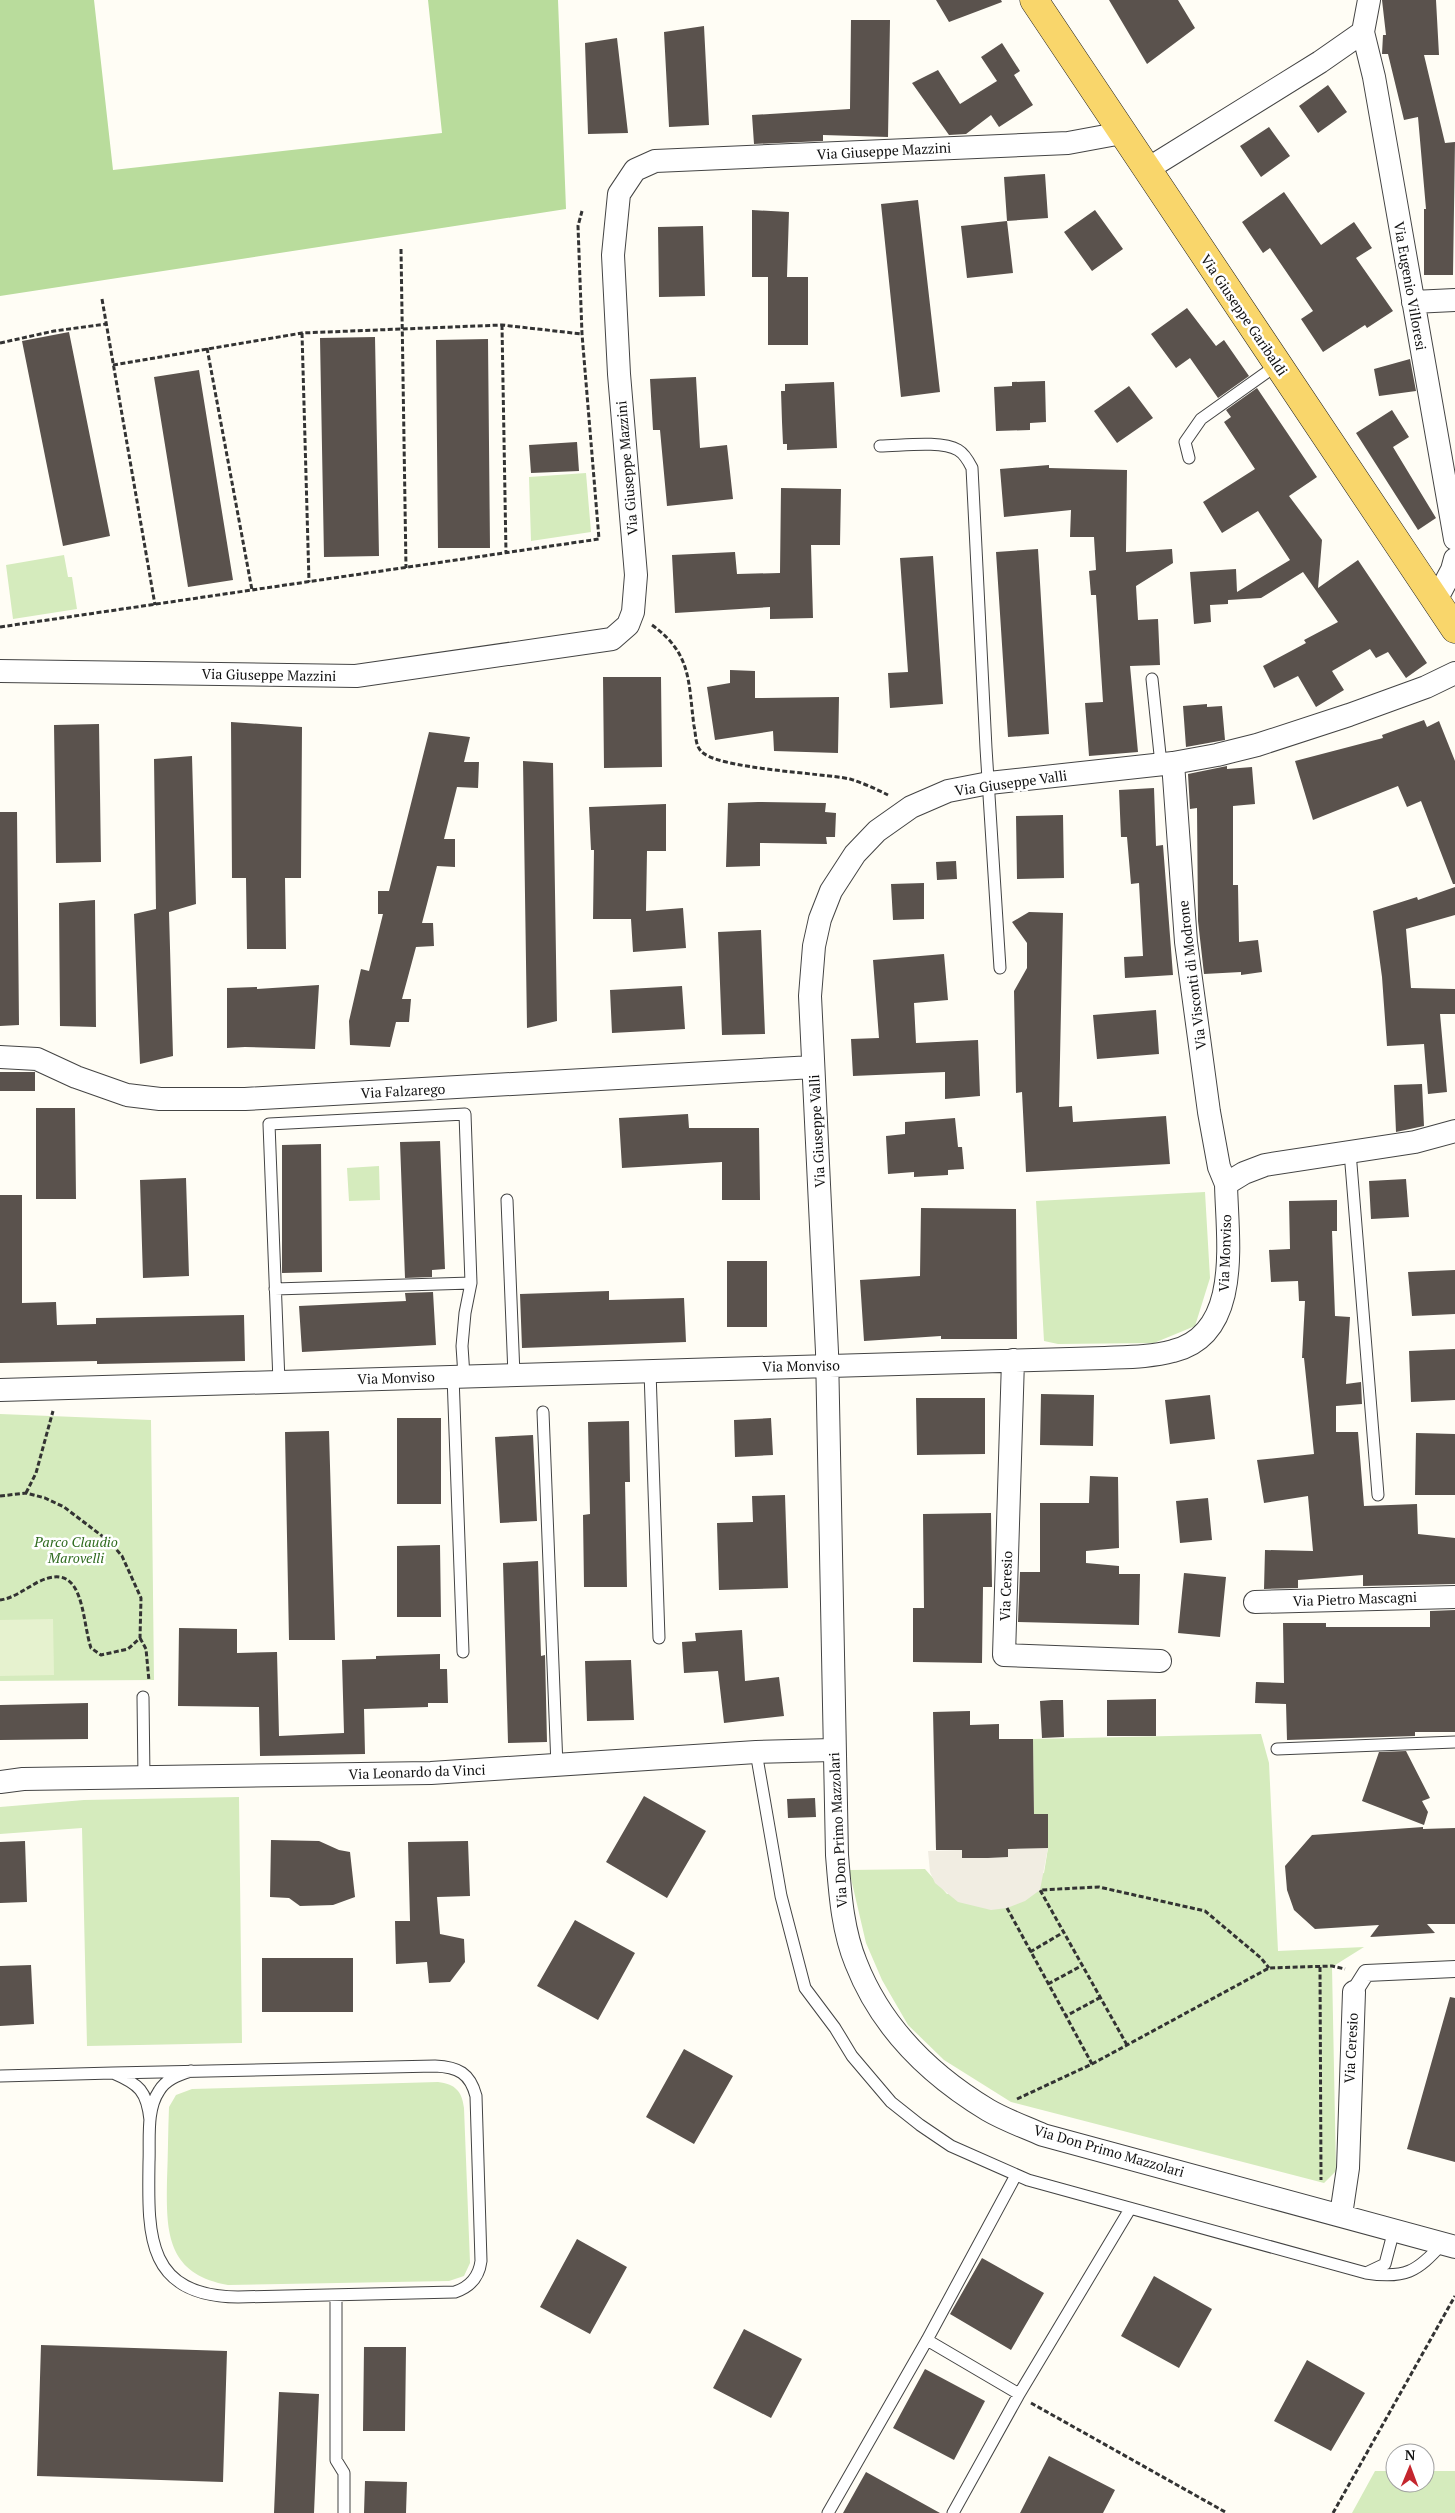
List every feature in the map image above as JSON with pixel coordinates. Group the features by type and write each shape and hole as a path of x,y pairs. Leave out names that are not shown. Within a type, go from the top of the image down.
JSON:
{"main road":[{"name":"Via Giuseppe Garibaldi","path":"1034,0 1146,170 1455,628"}],"street":[{"name":"Via Eugenio Villoresi","path":"1369,0 1363,32 1374,78 1455,539"},
{"path":"1146,170 1320,62 1363,32"},
{"name":"Via Giuseppe Mazzini","path":"0,671 371,675 612,639 628,625 633,612 636,575 617,345 613,255 619,194 635,170 656,162 1068,143 1122,133"},
{"path":"1413,302 1455,300"},
{"path":"1436,600 1452,570 1455,559"},
{"name":"Via Giuseppe Valli","path":"827,1366 813,1067 811,978 814,946 824,905 837,879 860,848 889,821 911,807 948,792 989,783 1167,764 1257,745 1426,687 1455,672"},
{"name":"Via Visconti di Modrone","path":"1167,764 1186,942 1209,1112 1219,1167 1226,1184"},
{"name":"Via Falzarego","path":"0,1057 37,1059 107,1090 126,1095 160,1099 245,1099 813,1067"},
{"path":"1226,1184 1244,1173 1265,1165 1428,1139 1455,1131"},
{"name":"Via Monviso","path":"0,1390 1144,1356 1174,1351 1192,1344 1206,1332 1217,1316 1225,1294 1226,1184"},
{"name":"Via Ceresio","path":"1013,1360 1004,1655 1160,1661"},
{"name":"Via Don Primo Mazzolari","path":"827,1366 833,1750 837,1855 842,1906 855,1962 877,2009 925,2065 988,2110 1043,2134 1449,2245"},
{"name":"Via Pietro Mascagni","path":"1255,1602 1455,1597"},
{"name":"Via Leonardo da Vinci","path":"0,1782 24,1779 431,1773 756,1752 833,1750"},
{"path":"1360,1983 1455,1969"},
{"name":"Via Ceresio","path":"1341,2215 1348,2168 1360,1983"}],"lane":[{"path":"1189,458 1185,442 1201,419 1277,365"},
{"path":"880,446 944,445 958,450 967,458 972,468 1000,968"},
{"path":"1152,679 1167,764"},
{"path":"279,1382 269,1124 465,1114 471,1283 465,1313 459,1376 463,1652"},
{"path":"1350,1152 1378,1495"},
{"path":"507,1200 514,1375"},
{"path":"275,1289 471,1283"},
{"path":"650,1371 659,1638"},
{"path":"543,1412 557,1766"},
{"path":"143,1697 144,1778"},
{"path":"1277,1750 1455,1742"},
{"path":"756,1752 781,1896 805,1988 835,2028 852,2056 891,2102 920,2125 951,2146 1016,2175 1074,2194 1366,2273 1388,2277 1409,2273 1449,2245"},
{"path":"0,2076 114,2072 435,2066 460,2070 472,2083 477,2110 481,2261 475,2279 469,2286 455,2292 218,2297 200,2293 170,2273 155,2252 150,2235 149,2107 142,2090 135,2083 114,2072"},
{"path":"150,2120 155,2099 160,2089 179,2075 191,2071"},
{"path":"828,2513 927,2340 1016,2175"},
{"path":"953,2513 1018,2395 1130,2208"},
{"path":"1366,2273 1385,2264 1394,2230"},
{"path":"336,2295 336,2460 344,2473 344,2513"},
{"path":"927,2340 1018,2395"}],"path":[{"path":"0,627 599,539 582,334 578,226 582,210"},
{"path":"401,249 406,568"},
{"path":"102,299 155,605"},
{"path":"0,343 54,331 106,324"},
{"path":"113,365 302,333 502,326 582,334"},
{"path":"502,326 506,553"},
{"path":"302,333 309,582"},
{"path":"207,348 252,590"},
{"path":"633,612 665,634 680,651 686,669 697,745 708,757 749,767 815,773 852,780 911,807"},
{"path":"26,1493 36,1473 53,1410"},
{"path":"0,1496 26,1493 45,1498 64,1507 110,1542 122,1556 141,1598 140,1638 146,1649 150,1682 143,1697"},
{"path":"0,1600 10,1599 40,1581 58,1576 68,1579 79,1594 91,1648 102,1654 128,1649 140,1638"},
{"path":"1127,2045 1040,1890 1099,1887 1205,1911 1261,1958 1269,1968"},
{"path":"1007,1908 1092,2064"},
{"path":"1030,1952 1064,1932"},
{"path":"1048,1984 1083,1965"},
{"path":"1016,2100 1092,2064 1269,1968 1332,1966 1360,1983"},
{"path":"1320,1967 1321,2180"},
{"path":"1066,2016 1101,1997"},
{"path":"1333,2513 1455,2296"},
{"path":"1018,2395 1227,2513"}],"green space":[{"path":"0,0 94,0 113,170 442,133 428,0 558,0 566,209 0,296"},
{"path":"586,473 591,532 531,541 529,477"},
{"path":"64,555 68,577 72,577 77,609 13,619 6,565"},
{"path":"379,1166 380,1200 349,1201 347,1168"},
{"path":"1205,1192 1210,1278 1195,1326 1154,1343 1058,1344 1044,1341 1036,1201"},
{"name":"Parco Claudio Marovelli","path":"0,1414 151,1420 154,1680 0,1681"},
{"path":"53,1619 54,1675 0,1676 0,1620"},
{"path":"1261,1734 1269,1763 1278,1951 1364,1947 1332,1967 1336,2171 1324,2183 1011,2102 944,2060 908,2025 882,1980 866,1943 849,1870 925,1869 947,1894 1044,1873 1048,1848 1048,1814 1034,1814 1033,1739"},
{"path":"239,1797 242,2043 87,2046 82,1828 0,1834 0,1807 84,1800"},
{"path":"438,2082 457,2089 464,2108 470,2263 464,2276 449,2281 228,2285 208,2280 193,2271 182,2261 174,2248 170,2234 167,2199 169,2107 176,2095 192,2089"},
{"path":"1375,2471 1385,2471 1385,2493 1435,2493 1435,2471 1455,2471 1455,2513 1352,2513"}],"shaded area":[{"path":"1048,1848 1040,1890 1025,1901 1007,1908 991,1910 958,1902 935,1883 930,1872 928,1851 962,1850 962,1858 988,1858 1008,1857 1008,1849"}],"building":[{"path":"936,0 1001,0 1002,2 949,22"},
{"path":"1109,0 1178,0 1195,28 1147,64"},
{"path":"1382,0 1436,0 1439,55 1424,55 1445,143 1455,142 1453,275 1424,275 1424,209 1426,209 1418,117 1404,120 1388,54 1382,54 1383,35 1386,35"},
{"path":"851,20 890,20 888,137 823,135 823,141 754,144 752,115 850,109"},
{"path":"704,26 709,125 669,127 664,32"},
{"path":"617,38 628,133 588,134 585,43"},
{"path":"1002,43 1020,71 1014,75 1033,105 999,127 991,115 966,134 949,135 912,83 938,70 960,104 997,81 981,57"},
{"path":"1328,85 1347,112 1318,133 1299,106"},
{"path":"1269,127 1290,156 1261,177 1240,146"},
{"path":"1045,174 1048,218 1007,221 1004,177"},
{"path":"1284,192 1321,245 1354,222 1372,248 1356,258 1393,311 1367,328 1365,325 1323,352 1301,319 1313,311 1270,248 1263,253 1242,222"},
{"path":"918,200 940,392 901,397 881,204"},
{"path":"752,210 789,212 787,277 808,277 808,345 768,345 768,277 752,277"},
{"path":"1095,210 1123,249 1092,271 1064,232"},
{"path":"1007,221 1013,273 967,278 961,226"},
{"path":"703,226 705,296 659,297 658,227"},
{"path":"1187,308 1216,346 1224,340 1249,376 1218,398 1190,358 1176,368 1151,334"},
{"path":"69,332 110,536 63,546 22,341"},
{"path":"375,337 379,556 324,557 320,338"},
{"path":"488,339 490,548 438,548 436,340"},
{"path":"1410,359 1416,391 1379,396 1374,369"},
{"path":"199,370 233,580 188,587 154,377"},
{"path":"696,377 700,448 727,445 733,499 667,506 660,430 653,430 650,379"},
{"path":"1045,381 1046,422 1030,423 1030,430 996,431 994,387 1012,386 1012,382"},
{"path":"834,382 837,448 787,450 787,444 783,444 781,391 785,391 785,384"},
{"path":"1129,386 1153,418 1117,443 1094,411"},
{"path":"1257,388 1317,477 1289,496 1322,540 1318,588 1358,560 1427,663 1406,678 1388,652 1376,658 1370,649 1332,671 1344,690 1316,707 1298,676 1274,688 1263,666 1306,643 1304,640 1338,622 1303,572 1261,598 1228,600 1228,604 1210,605 1211,622 1194,624 1190,572 1236,569 1237,592 1290,560 1258,511 1222,533 1203,502 1255,469 1224,422 1231,417 1226,410"},
{"path":"1392,410 1409,437 1393,447 1436,518 1418,530 1356,433"},
{"path":"577,442 579,471 531,473 529,445"},
{"path":"1049,465 1049,468 1127,470 1126,552 1172,549 1173,563 1136,586 1138,620 1158,619 1160,665 1130,666 1138,752 1089,756 1085,703 1103,702 1096,595 1091,595 1089,571 1096,570 1094,537 1070,537 1071,510 1004,517 1000,469"},
{"path":"781,488 841,489 840,545 811,545 813,618 770,619 770,607 675,613 672,555 735,552 737,574 780,573"},
{"path":"1038,549 1049,734 1008,737 996,552"},
{"path":"933,556 943,704 890,708 888,673 908,672 900,558"},
{"path":"730,670 755,671 755,698 839,697 838,753 774,751 773,731 715,740 707,687 730,683"},
{"path":"603,677 661,677 662,767 604,768"},
{"path":"1207,704 1207,707 1222,706 1225,740 1186,747 1183,706"},
{"path":"1424,720 1427,727 1439,721 1455,761 1455,884 1453,884 1421,801 1407,807 1398,786 1313,820 1295,761 1383,738 1382,735"},
{"path":"231,722 302,727 301,878 285,878 286,949 247,949 246,878 232,878"},
{"path":"99,724 101,862 56,863 54,725"},
{"path":"429,732 470,737 464,762 479,762 478,788 457,787 444,839 455,839 455,867 437,866 422,923 433,923 434,946 416,947 402,999 411,999 409,1022 396,1022 390,1047 350,1045 349,1021 361,969 369,971 383,914 378,914 378,891 389,891"},
{"path":"192,756 196,904 169,912 173,1056 140,1064 134,914 156,909 154,759"},
{"path":"523,761 553,763 557,1021 527,1028"},
{"path":"1227,766 1227,769 1252,767 1255,804 1233,806 1233,885 1238,885 1239,942 1258,940 1262,972 1241,975 1241,972 1204,974 1198,921 1197,808 1190,809 1188,774"},
{"path":"1154,788 1156,846 1163,845 1173,975 1125,978 1124,957 1143,956 1139,883 1131,884 1127,837 1121,837 1119,790"},
{"path":"728,803 826,803 825,812 836,813 835,837 826,837 827,844 760,843 760,866 726,867"},
{"path":"666,804 666,851 647,851 646,911 683,908 686,948 633,952 631,919 593,919 594,850 591,850 589,807"},
{"path":"0,812 17,812 19,1025 0,1026"},
{"path":"1063,815 1064,878 1017,879 1016,816"},
{"path":"956,861 957,879 937,880 936,862"},
{"path":"924,883 924,919 893,920 891,884"},
{"path":"1455,887 1455,915 1406,929 1411,988 1455,989 1455,1014 1440,1014 1447,1092 1428,1094 1424,1044 1387,1046 1382,977 1373,911 1417,897 1418,900"},
{"path":"95,900 96,1027 60,1026 59,903"},
{"path":"1029,912 1063,913 1059,1107 1072,1106 1073,1122 1166,1116 1170,1164 1026,1172 1022,1092 1016,1093 1014,991 1027,968 1027,943 1012,922"},
{"path":"761,930 765,1034 722,1035 718,932"},
{"path":"944,954 948,1000 914,1003 916,1043 978,1040 980,1096 945,1099 945,1072 853,1076 851,1039 879,1038 873,960"},
{"path":"319,985 315,1049 227,1048 227,988 257,987 257,989"},
{"path":"682,986 685,1029 612,1033 610,990"},
{"path":"1156,1010 1159,1054 1097,1059 1093,1015"},
{"path":"0,1072 35,1072 35,1091 0,1091"},
{"path":"1422,1084 1424,1126 1396,1132 1394,1085"},
{"path":"36,1108 75,1108 76,1199 36,1199"},
{"path":"688,1114 689,1128 759,1128 760,1200 722,1200 722,1162 622,1168 619,1118"},
{"path":"955,1118 958,1147 962,1147 964,1169 948,1170 948,1175 914,1177 914,1172 888,1174 886,1136 905,1134 905,1122"},
{"path":"440,1141 445,1269 432,1270 432,1277 405,1278 400,1142"},
{"path":"321,1144 322,1272 282,1273 282,1145"},
{"path":"186,1178 189,1276 143,1278 140,1180"},
{"path":"1406,1179 1409,1217 1371,1219 1369,1181"},
{"path":"0,1195 22,1195 22,1303 56,1302 57,1325 96,1324 96,1318 244,1315 245,1361 97,1364 97,1361 0,1363"},
{"path":"1337,1200 1337,1231 1332,1231 1335,1316 1350,1317 1346,1384 1361,1382 1362,1404 1336,1406 1336,1432 1358,1432 1364,1506 1417,1504 1418,1534 1455,1538 1455,1584 1363,1586 1363,1575 1298,1580 1298,1588 1264,1589 1265,1550 1313,1551 1308,1496 1264,1503 1257,1460 1314,1454 1304,1358 1302,1358 1305,1301 1299,1301 1298,1281 1271,1282 1269,1250 1290,1249 1289,1201"},
{"path":"921,1208 1016,1209 1017,1339 941,1339 941,1336 864,1341 860,1280 920,1276"},
{"path":"727,1261 767,1261 767,1327 727,1327"},
{"path":"1455,1270 1455,1314 1412,1316 1408,1272"},
{"path":"609,1291 609,1300 684,1298 686,1342 522,1348 520,1294"},
{"path":"433,1292 436,1345 302,1352 299,1306 406,1301 405,1293"},
{"path":"1455,1349 1455,1400 1411,1402 1409,1351"},
{"path":"1041,1394 1094,1395 1093,1446 1040,1445"},
{"path":"1210,1395 1215,1439 1170,1444 1165,1400"},
{"path":"916,1398 985,1398 985,1454 917,1455"},
{"path":"397,1418 441,1418 441,1504 397,1504"},
{"path":"771,1418 773,1455 735,1457 734,1420"},
{"path":"629,1421 630,1482 625,1482 627,1587 584,1587 583,1515 590,1514 588,1422"},
{"path":"329,1431 335,1640 289,1640 285,1432"},
{"path":"1416,1433 1455,1434 1455,1495 1415,1495"},
{"path":"533,1435 537,1521 500,1523 495,1437"},
{"path":"1090,1476 1118,1477 1119,1548 1086,1551 1086,1563 1119,1566 1119,1574 1140,1574 1139,1625 1018,1622 1020,1572 1040,1572 1040,1503 1089,1503"},
{"path":"785,1495 788,1588 719,1590 717,1523 753,1522 752,1496"},
{"path":"1208,1498 1212,1540 1180,1543 1176,1501"},
{"path":"991,1513 992,1587 983,1587 982,1663 913,1662 913,1608 924,1608 923,1514"},
{"path":"440,1545 441,1617 397,1617 397,1546"},
{"path":"538,1561 541,1656 545,1655 547,1742 508,1743 503,1563"},
{"path":"1184,1573 1226,1577 1220,1637 1178,1633"},
{"path":"1455,1610 1455,1732 1415,1732 1415,1736 1287,1740 1286,1704 1255,1703 1256,1682 1284,1683 1283,1623 1326,1623 1326,1627 1430,1627 1430,1611"},
{"path":"179,1628 237,1629 237,1653 277,1652 279,1736 344,1733 342,1660 376,1659 376,1656 440,1654 440,1669 447,1669 448,1703 428,1703 428,1707 364,1709 365,1754 260,1756 259,1707 178,1706"},
{"path":"742,1630 745,1681 779,1677 784,1716 724,1723 718,1671 684,1673 682,1642 696,1641 695,1633"},
{"path":"631,1660 634,1720 587,1721 585,1661"},
{"path":"1156,1699 1156,1736 1107,1736 1107,1700"},
{"path":"1063,1700 1064,1737 1042,1738 1040,1701"},
{"path":"88,1703 88,1739 0,1740 0,1705"},
{"path":"970,1711 970,1725 999,1724 999,1739 1033,1739 1034,1814 1048,1814 1048,1848 1008,1849 1008,1857 988,1858 962,1858 962,1850 936,1850 933,1712"},
{"path":"1406,1751 1430,1798 1422,1801 1428,1812 1424,1825 1362,1801 1379,1752"},
{"path":"644,1796 706,1831 667,1898 606,1862"},
{"path":"815,1798 816,1817 788,1818 787,1799"},
{"path":"1423,1827 1423,1829 1455,1828 1455,1924 1427,1924 1435,1933 1370,1937 1379,1925 1315,1929 1294,1910 1287,1890 1285,1866 1312,1835"},
{"path":"271,1840 319,1841 339,1850 350,1852 355,1897 333,1905 300,1906 289,1898 270,1897"},
{"path":"25,1841 27,1902 0,1903 0,1842"},
{"path":"468,1841 470,1896 437,1897 440,1934 464,1939 465,1962 450,1982 429,1983 427,1962 396,1964 395,1921 410,1921 408,1842"},
{"path":"575,1920 635,1953 598,2020 537,1986"},
{"path":"262,1958 353,1958 353,2012 262,2012"},
{"path":"31,1965 34,2024 0,2026 0,1966"},
{"path":"1450,1997 1455,1998 1455,2162 1407,2149"},
{"path":"684,2049 733,2076 694,2144 646,2117"},
{"path":"577,2239 627,2267 590,2334 540,2307"},
{"path":"982,2258 1044,2293 1011,2350 950,2314"},
{"path":"1154,2276 1212,2309 1179,2368 1121,2336"},
{"path":"744,2329 802,2359 771,2418 713,2388"},
{"path":"41,2345 227,2351 223,2482 37,2476"},
{"path":"364,2347 406,2347 405,2431 363,2431"},
{"path":"1307,2360 1365,2393 1331,2451 1274,2421"},
{"path":"925,2369 985,2401 954,2460 893,2428"},
{"path":"279,2392 319,2394 314,2513 274,2513"},
{"path":"1049,2456 1115,2490 1103,2513 1020,2513"},
{"path":"866,2472 940,2513 843,2513"},
{"path":"365,2481 407,2482 406,2513 364,2513"}]}
